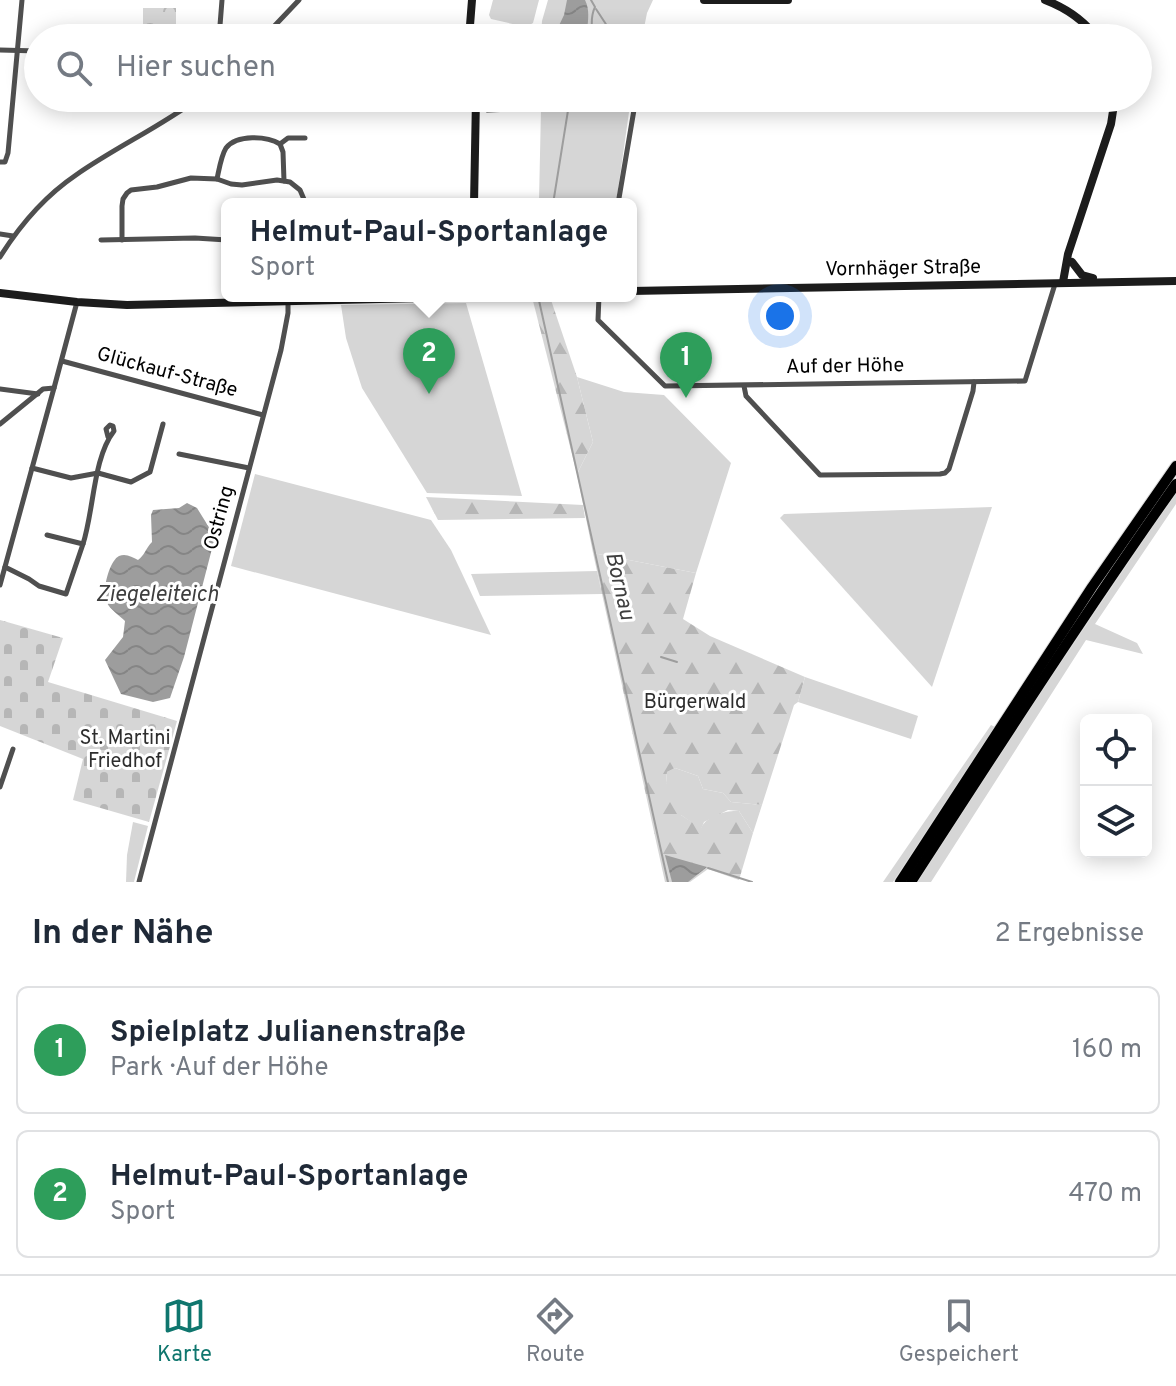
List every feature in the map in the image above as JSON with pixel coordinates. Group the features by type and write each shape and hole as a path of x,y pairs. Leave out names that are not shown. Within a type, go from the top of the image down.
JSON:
{"highway":[{"path":"900,882 1083,601 1176,466"},
{"path":"911,882 1115,569 1176,484"}],"main road":[{"path":"470,24 472,0"},
{"path":"704,0 788,0"},
{"path":"1045,0 1072,13 1085,24"},
{"path":"474,198 476,112"},
{"path":"1064,282 1068,254 1113,112"},
{"path":"1064,282 1072,262 1073,243"},
{"path":"1072,262 1082,275 1109,281"},
{"name":"Vornhäger Straße","path":"637,291 1176,281"},
{"path":"0,293 127,305 221,301"}],"street":[{"path":"2,162 8,153 22,0"},
{"path":"220,24 222,0"},
{"path":"276,24 299,0"},
{"path":"0,50 24,51"},
{"path":"0,257 31,215 72,177 178,112"},
{"path":"619,198 634,112"},
{"path":"217,179 229,146 237,141 257,138 280,144 284,181"},
{"path":"280,144 288,138 305,138"},
{"path":"122,240 123,199 131,190 191,178 217,179 242,185 277,180 295,185 303,198"},
{"path":"0,234 13,236"},
{"path":"101,240 221,240"},
{"name":"Auf der Höhe","path":"599,302 598,320 665,386 1025,381 1064,282"},
{"path":"0,585 77,302"},
{"name":"Ostring","path":"139,882 284,338 288,302"},
{"name":"Glückauf-Straße","path":"62,361 263,415"},
{"path":"744,386 746,396 820,475 940,474 949,469 974,382"},
{"path":"0,424 43,389 54,388"},
{"path":"0,389 38,394"},
{"path":"32,468 71,478 98,473 131,482 150,472 163,424"},
{"path":"5,567 39,586 66,594 88,526 108,437"},
{"path":"179,454 249,468"},
{"path":"47,535 83,544"},
{"path":"0,787 13,749"}],"green space":[{"path":"493,0 539,0 531,24 513,24 491,19 489,15"},
{"path":"548,0 653,0 645,24 542,24"},
{"path":"143,8 176,8 176,24 143,24"},
{"path":"541,112 629,112 617,198 539,198"},
{"path":"533,302 552,302 577,377 593,442 577,474"},
{"path":"466,303 522,496 427,493 362,388 346,338 341,305"},
{"path":"577,377 624,392 664,395 731,463 696,573 593,553 577,474 593,442"},
{"path":"255,474 431,520 451,550 491,635 231,566"},
{"path":"1176,492 1176,504 1095,624 1137,643 1143,654 1086,640 931,882 917,882 1047,683"},
{"path":"426,497 583,505 585,518 438,520"},
{"path":"992,507 932,687 780,518 784,514"},
{"name":"Bürgerwald","path":"593,553 696,573 683,619 710,636 805,677 762,805 731,802 723,793 703,789 698,776 675,768 667,772 666,783 684,796 681,815 701,828 707,820 717,815 739,811 753,833 739,880 708,869 690,882 665,882"},
{"path":"597,571 602,594 480,596 471,574"},
{"name":"St. Martini Friedhof","path":"0,620 63,638 48,682 177,721 149,822 73,800 83,759 0,726"},
{"path":"805,677 918,716 911,739 798,702"},
{"path":"991,725 995,727 893,882 883,882"},
{"path":"675,768 698,776 703,789 723,793 731,802 762,805 753,833 739,811 728,810 704,822 701,829 681,815 666,783 667,772"},
{"path":"133,822 148,826 134,882 126,882 127,855"}],"water":[{"path":"567,0 585,0 587,24 560,24"},
{"name":"Ziegeleiteich","path":"187,503 197,508 215,537 184,657 170,698 153,702 121,694 105,660 123,637 125,621 110,608 105,598 109,570 119,556 127,555 138,560 152,542 153,510 179,508"},
{"path":"665,855 707,867 688,882 672,882"}],"waterway":[{"name":"Bornau","path":"591,0 595,7 592,24"},
{"path":"596,9 606,24"},
{"name":"Bornau","path":"554,198 568,112"},
{"name":"Bornau","path":"539,302 668,882"},
{"path":"661,657 677,662"},
{"path":"708,868 752,882"}],"place":[{"name":"Helmut-Paul-Sportanlage","path":"429,394"},
{"name":"Spielplatz Julianenstraße","path":"686,398"}]}
